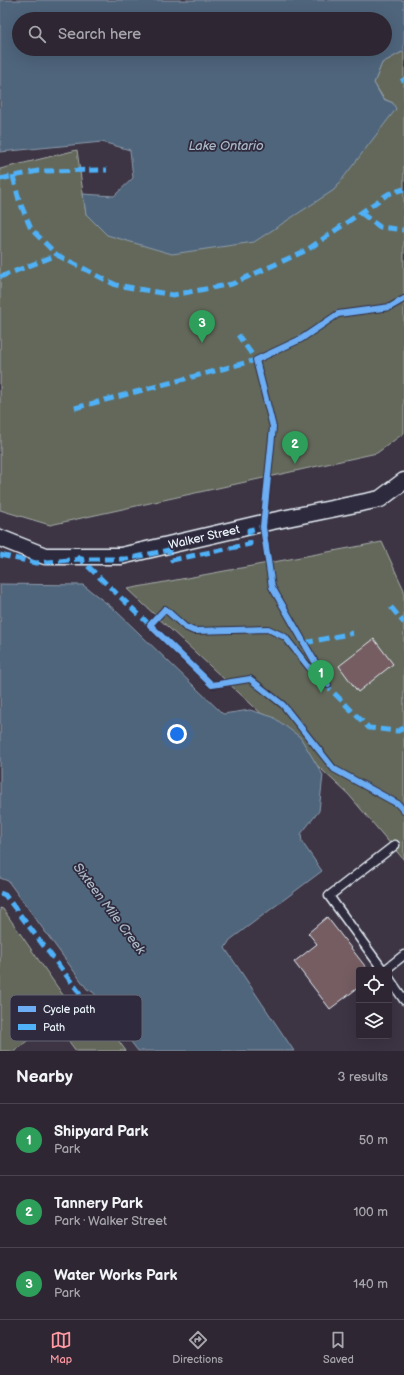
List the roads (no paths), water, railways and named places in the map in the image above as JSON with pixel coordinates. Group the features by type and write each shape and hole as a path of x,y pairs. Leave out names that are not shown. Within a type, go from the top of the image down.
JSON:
{"street":[{"name":"Walker Street","path":"0,538 45,556 122,556 263,523 380,499 404,481"}],"lane":[{"path":"382,967 329,896 395,845"},
{"path":"388,967 404,954"},
{"path":"392,982 404,1000"}],"water":[{"name":"Lake Ontario","path":"0,0 404,0 404,53 402,52 382,63 374,83 383,99 393,103 396,109 334,190 254,242 172,254 107,235 86,214 83,194 114,196 133,178 130,150 102,142 0,152"},
{"name":"Sixteen Mile Creek","path":"0,584 83,585 114,609 223,714 250,710 273,717 300,737 323,775 319,811 301,834 302,842 322,871 230,940 225,948 294,1051 138,1051 130,1041 142,1041 142,995 95,995 87,989 8,881 0,878"}],"place":[{"name":"Water Works Park","path":"202,343"},
{"name":"Tannery Park","path":"295,464"},
{"name":"Shipyard Park","path":"321,693"}]}
